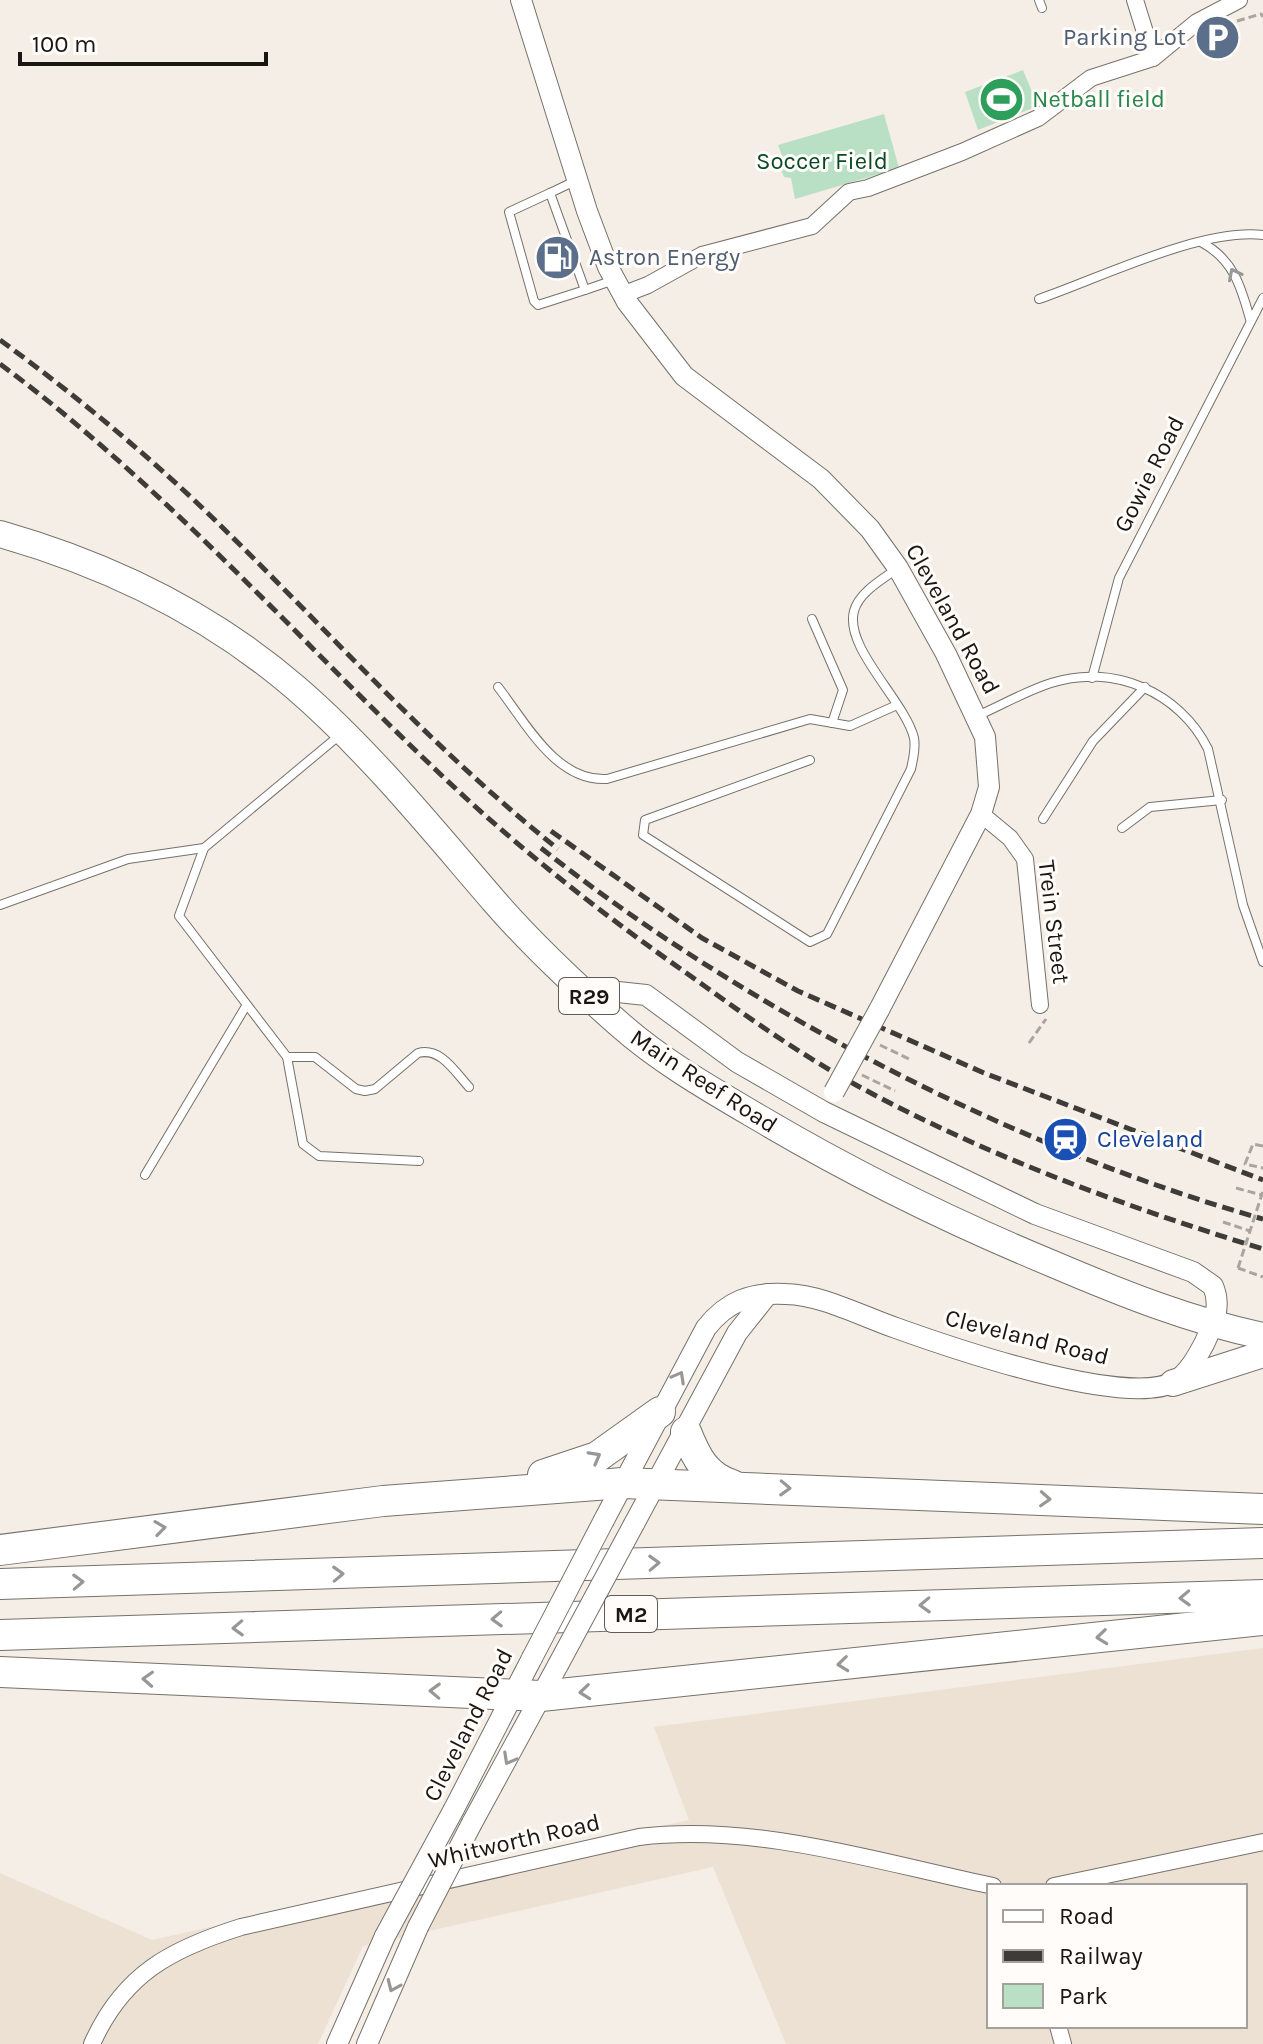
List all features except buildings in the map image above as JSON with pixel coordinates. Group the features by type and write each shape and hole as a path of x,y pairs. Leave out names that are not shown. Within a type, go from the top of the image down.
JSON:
{"highway":[{"path":"383,1501 529,1478 579,1466 660,1412"},
{"path":"686,1432 701,1464 722,1482 735,1487"},
{"path":"0,1550 471,1491 623,1483 1263,1509"},
{"name":"M2","path":"0,1584 1263,1543"},
{"name":"M2","path":"0,1635 1263,1595"},
{"path":"0,1672 528,1696 1263,1620"}],"main road":[{"name":"Main Reef Road","path":"0,534 91,563 193,614 275,671 342,733 428,822 497,904 581,988 622,1027 672,1065 819,1154 988,1237 1116,1291 1213,1324 1263,1336"},
{"path":"1173,1383 1263,1354"}],"street":[{"name":"Cleveland Road","path":"521,0 577,180 619,287 684,376 821,479 870,529 898,568 977,716 985,737 989,772 981,814 824,1112"},
{"path":"1135,0 1153,58"},
{"path":"619,287 702,255 812,226 849,192 868,188 962,152 1038,118 1091,78 1153,58 1197,22 1239,0"},
{"name":"Trein Street","path":"981,814 1010,838 1025,859 1040,1005"},
{"path":"581,988 646,995 737,1062 824,1112 1035,1214 1193,1272 1213,1286 1216,1294 1213,1324 1193,1363 1173,1383"},
{"name":"Cleveland Road","path":"337,2044 385,1936 454,1809 528,1696 558,1665 737,1333 768,1294"},
{"name":"Cleveland Road","path":"367,2044 418,1927 472,1823 528,1696 532,1658 660,1412 716,1316 746,1297 768,1294 813,1299 972,1354 1042,1373 1116,1386 1173,1383"},
{"name":"Whitworth Road","path":"92,2044 129,1986 172,1952 198,1941 241,1927 639,1837 698,1832 753,1836 987,1885"},
{"path":"1064,1884 1263,1842"}],"lane":[{"path":"577,180 509,212 534,301 538,305 546,305 585,290 619,287"},
{"path":"550,193 585,290"},
{"path":"1039,299 1200,241 1228,235 1263,235"},
{"path":"1200,241 1215,249 1232,268 1250,319"},
{"name":"Gowie Road","path":"1092,678 1119,578 1263,298"},
{"path":"810,760 645,820 643,835 810,942 827,934 911,769 914,738 856,636 854,619 854,610 867,592 898,568"},
{"path":"812,619 843,690 832,723"},
{"path":"977,716 1053,682 1092,678 1145,687 1173,704 1201,735 1215,769 1243,905 1263,962"},
{"path":"498,687 564,769 592,780 607,779 810,719 860,725 897,705"},
{"path":"1043,819 1093,741 1145,687"},
{"path":"342,733 204,848 179,916 287,1057 303,1144 307,1150 319,1156 419,1161"},
{"path":"1122,828 1150,807 1222,800"},
{"path":"0,905 128,859 204,848"},
{"path":"145,1175 246,1006"},
{"path":"287,1057 315,1057 356,1089 365,1091 375,1089 418,1053 427,1051 437,1053 469,1087"}],"path":[{"path":"1029,1043 1046,1019 1040,1005"},
{"path":"864,1038 909,1059"},
{"path":"848,1068 895,1091"},
{"path":"1263,1146 1253,1144 1245,1164 1263,1168"},
{"path":"1236,1188 1262,1193 1238,1268 1263,1277"},
{"path":"1223,1222 1250,1231"}],"shaded area":[{"path":"1263,1648 1263,2044 786,2044 713,1867 363,1946 318,2044 0,2044 0,1873 152,1940 689,1820 654,1727"}],"green space":[{"name":"Netball field","path":"1023,70 1038,106 978,130 965,92"},
{"name":"Soccer Field","path":"884,114 899,168 795,199 791,178 784,177 780,167 785,163 778,145"}],"railway":[{"path":"0,340 86,406 169,477 427,733 558,849"},
{"path":"0,364 116,458 170,508 382,718 497,826 592,904 732,1006 835,1073 954,1134 1106,1197 1263,1249"},
{"path":"551,831 702,938 798,991 984,1073 1263,1180"},
{"path":"541,848 704,964 885,1067 979,1113 1074,1154 1169,1190 1263,1219"}],"place":[{"name":"Parking Lot","path":"1217,37"},
{"name":"Netball field","path":"1001,99"},
{"name":"Astron Energy","path":"558,257"},
{"name":"Cleveland","path":"1066,1139"}]}
